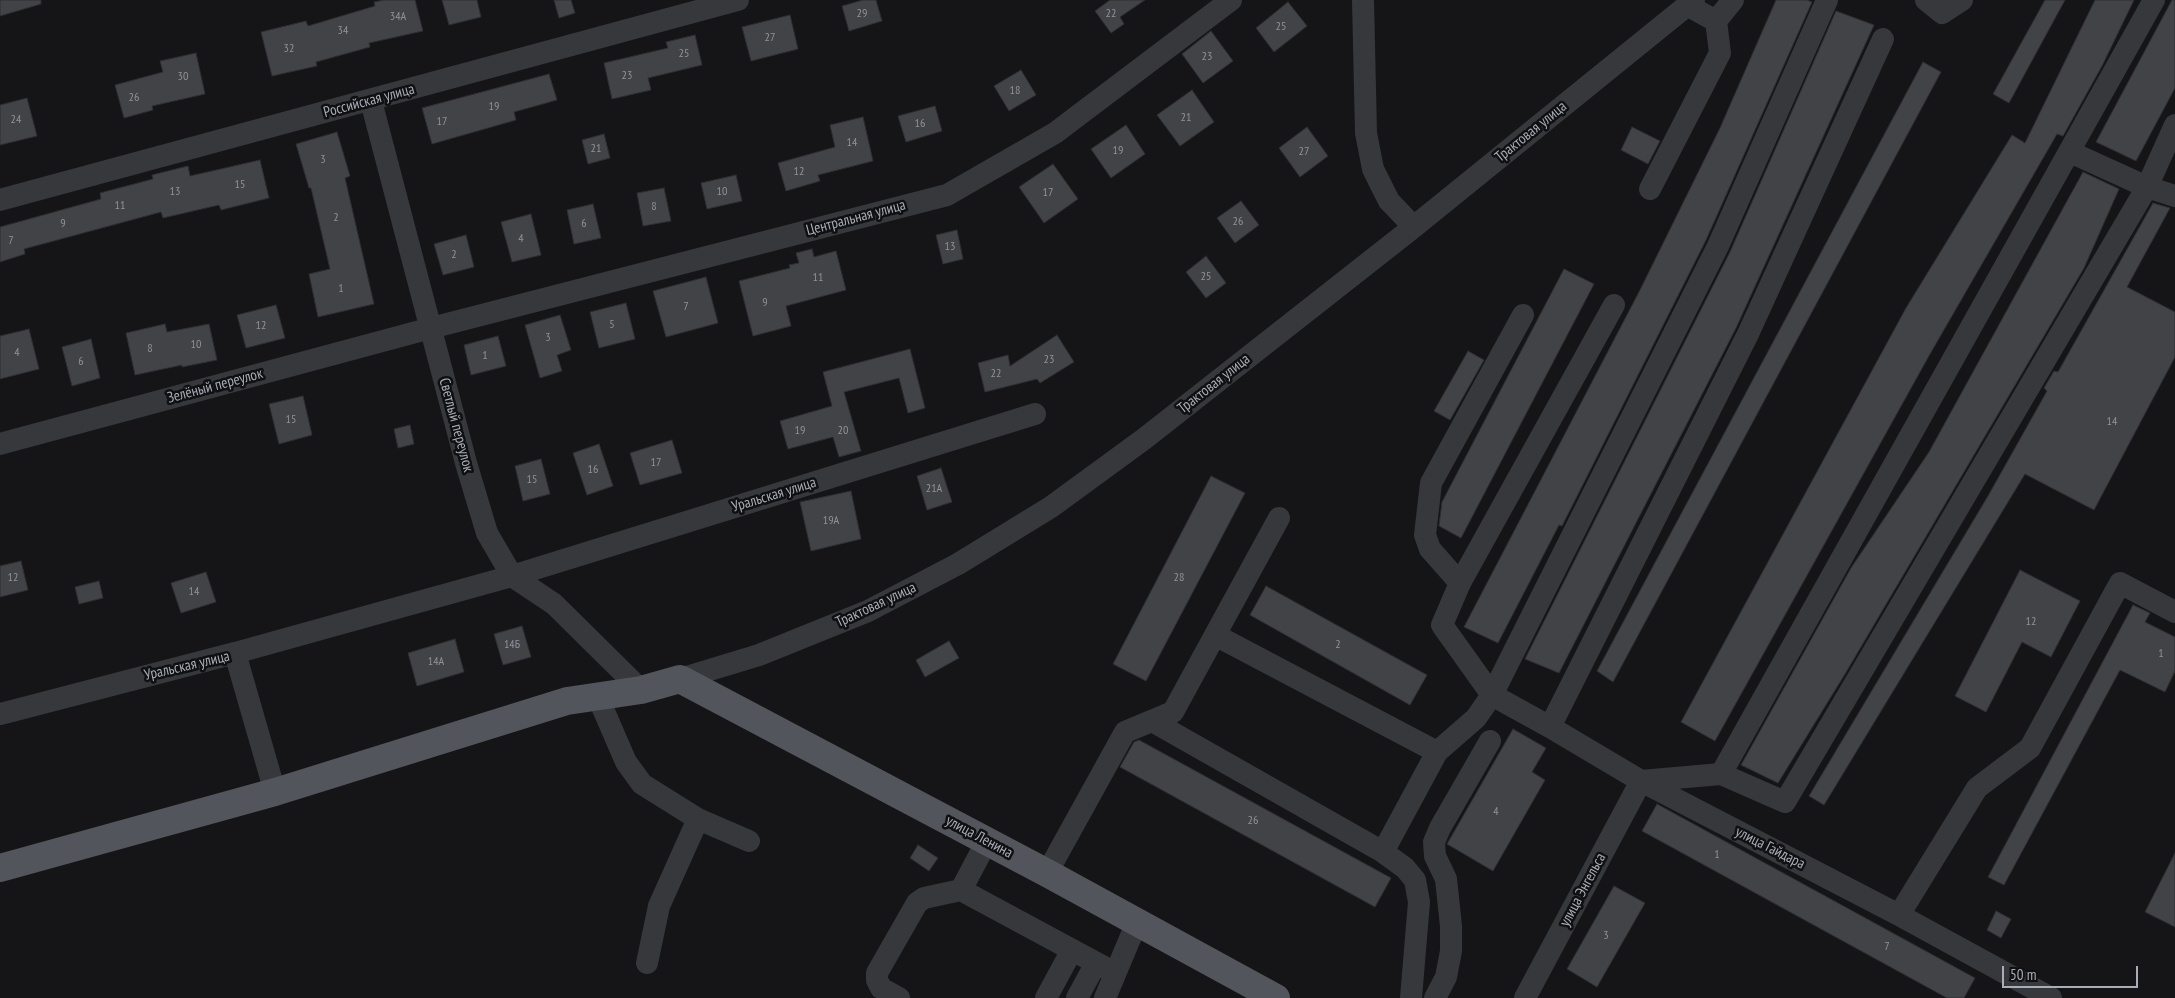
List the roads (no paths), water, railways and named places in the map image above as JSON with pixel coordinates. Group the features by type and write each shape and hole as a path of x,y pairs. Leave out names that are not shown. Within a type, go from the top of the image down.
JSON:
{"main road":[{"path":"0,868 275,792 567,701 597,695 641,690 680,679"},
{"name":"улица Ленина","path":"680,679 1047,873 1276,998"}],"street":[{"name":"Российская улица","path":"0,200 738,0"},
{"name":"Центральная улица","path":"431,328 947,194 1055,133 1231,0"},
{"path":"1363,0 1366,133 1372,169 1389,201 1414,227"},
{"path":"1650,189 1720,53 1716,22 1733,0"},
{"path":"1383,852 1437,752 1476,718 1492,695 1718,246 1827,0"},
{"path":"1926,0 1942,13 1962,0"},
{"path":"1722,774 2154,0"},
{"path":"1691,3 1716,22"},
{"name":"Трактовая улица","path":"680,679 759,655 868,611 975,554 1051,507 1144,439 1414,227 1691,3"},
{"path":"1550,727 1748,334 1883,38"},
{"name":"Светлый переулок","path":"371,100 466,463 487,533 512,576 554,604 641,690"},
{"path":"1641,781 1722,774 1785,802 2147,187 2175,125"},
{"path":"2070,152 2147,187 2175,196"},
{"path":"1492,695 1442,625 1460,583 1614,305"},
{"path":"1460,583 1430,548 1425,535 1431,483 1523,316"},
{"name":"Зелёный переулок","path":"0,444 431,328"},
{"name":"Уральская улица","path":"0,714 235,653 512,576 1035,414"},
{"path":"1047,873 1125,732 1173,712 1279,518"},
{"path":"1899,915 1977,788 2030,748 2120,583 2175,612"},
{"path":"1215,635 1437,752"},
{"name":"Уральская улица","path":"235,653 275,792"},
{"path":"597,695 626,762 642,784 698,819 749,841"},
{"name":"улица Гайдара","path":"1492,695 1641,781 1899,915 2051,998"},
{"path":"1152,720 1383,852 1405,868 1415,880 1419,902 1411,998"},
{"path":"1435,998 1446,977 1451,951 1451,926 1446,879 1435,856 1434,842 1440,828 1490,741"},
{"name":"улица Энгельса","path":"1525,998 1641,781"},
{"path":"647,964 659,906 698,819"},
{"path":"961,890 987,841"},
{"path":"900,998 882,988 877,980 877,973 917,904 924,898 961,890 1116,974"},
{"path":"1105,998 1137,922"},
{"path":"1046,998 1072,950"},
{"path":"1077,998 1096,963"}]}
